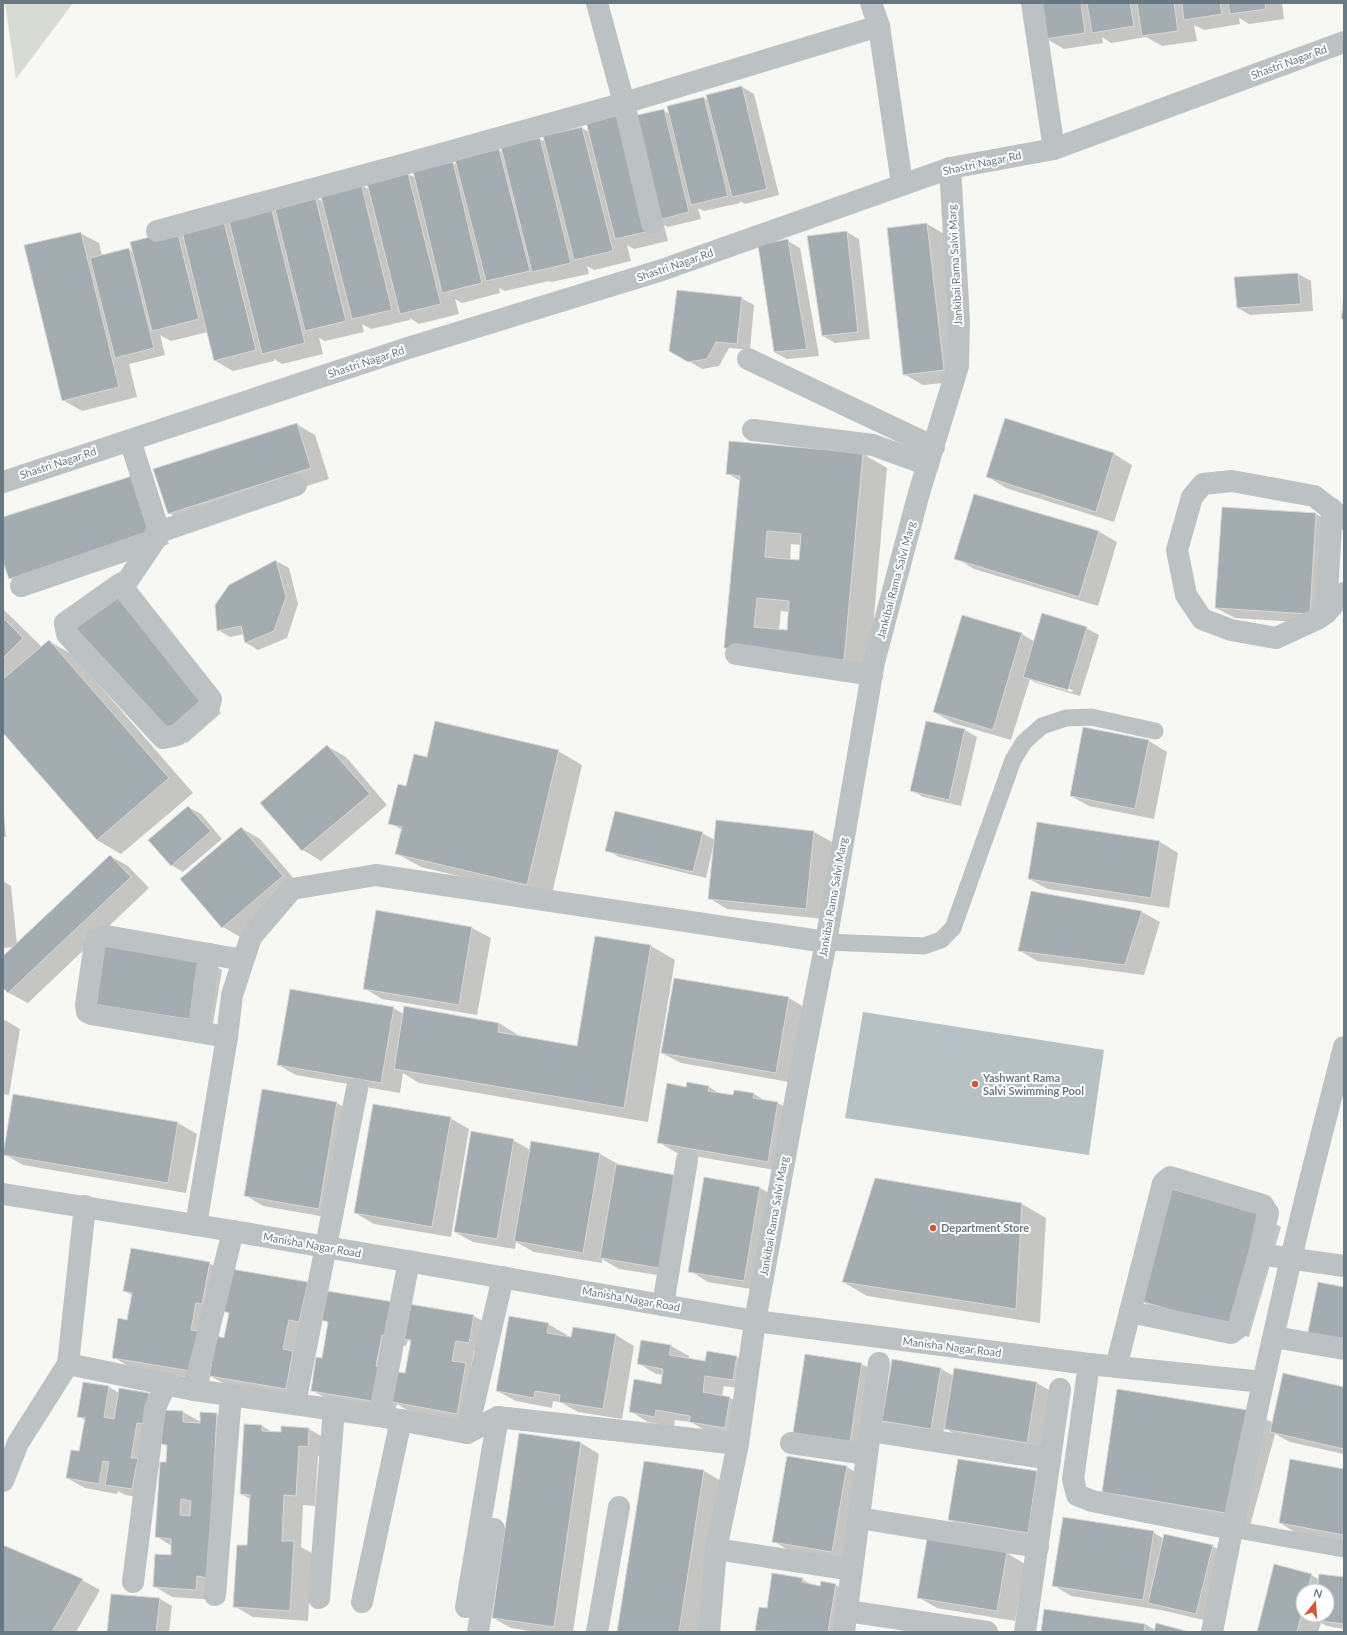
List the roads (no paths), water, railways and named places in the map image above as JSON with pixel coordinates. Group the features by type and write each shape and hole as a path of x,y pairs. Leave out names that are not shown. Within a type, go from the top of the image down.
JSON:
{"street":[{"path":"597,3 624,103 652,223"},
{"path":"871,3 879,26 902,184"},
{"path":"1032,3 1054,149"},
{"path":"157,231 624,103 879,26"},
{"name":"Shastri Nagar Rd","path":"3,482 408,348 662,270 950,168 1054,149 1344,42"},
{"name":"Jankibai Rama Salvi Marg","path":"709,1632 716,1549 738,1444 756,1321 799,1080 826,942 874,662 915,509 958,366 959,320 950,168"},
{"path":"748,359 931,456"},
{"path":"753,430 873,445 931,456"},
{"path":"120,584 211,699 209,707 177,735 163,738 67,634 65,623 120,584 128,580 156,537 157,525 130,440"},
{"path":"1326,613 1338,514 1314,496 1232,481 1203,484 1192,497 1177,550 1186,595 1202,619 1231,630 1276,638 1317,619 1326,613 1344,593"},
{"path":"21,586 296,485"},
{"path":"736,654 872,675"},
{"path":"196,1225 227,1037 232,995 251,937 292,889 376,875 826,942"},
{"path":"227,1037 91,1014 87,1012 86,1005 95,943 97,939 106,936 243,960"},
{"path":"198,1032 209,954"},
{"path":"1212,1632 1263,1382 1291,1259 1344,1047"},
{"path":"296,1403 357,1089"},
{"path":"664,1305 687,1160"},
{"path":"1116,1367 1130,1312 1163,1183 1170,1177 1263,1205 1268,1213 1259,1254 1238,1328 1231,1333 1130,1312"},
{"name":"Manisha Nagar Road","path":"3,1194 85,1206 756,1321 1089,1364 1263,1382"},
{"path":"3,1481 11,1444 68,1364 85,1206"},
{"path":"194,1390 233,1231"},
{"path":"1259,1254 1344,1266"},
{"path":"379,1416 409,1261"},
{"path":"467,1433 503,1277"},
{"path":"1274,1337 1344,1349"},
{"path":"879,1363 846,1622 987,1632"},
{"path":"68,1364 194,1390 296,1403 379,1416 467,1433 498,1416 738,1444"},
{"path":"1089,1364 1073,1479 1077,1494 1092,1502 1232,1529"},
{"path":"132,1582 155,1408 166,1384"},
{"path":"1026,1632 1060,1389"},
{"path":"216,1595 231,1395"},
{"path":"319,1598 334,1410"},
{"path":"466,1607 498,1416"},
{"path":"362,1602 401,1420"},
{"path":"870,1431 1050,1459"},
{"path":"791,1443 867,1454"},
{"path":"478,1632 508,1445"},
{"path":"597,1632 619,1506"},
{"path":"859,1518 1038,1547"},
{"path":"716,1549 852,1570"}],"lane":[{"path":"826,942 924,946 941,940 953,928 1013,760 1024,742 1042,726 1066,718 1091,717 1155,731"},
{"path":"1232,1529 1344,1549"}],"place":[{"name":"Yashwant Rama Salvi Swimming Pool","path":"975,1084"},
{"name":"Department Store","path":"933,1228"}]}
